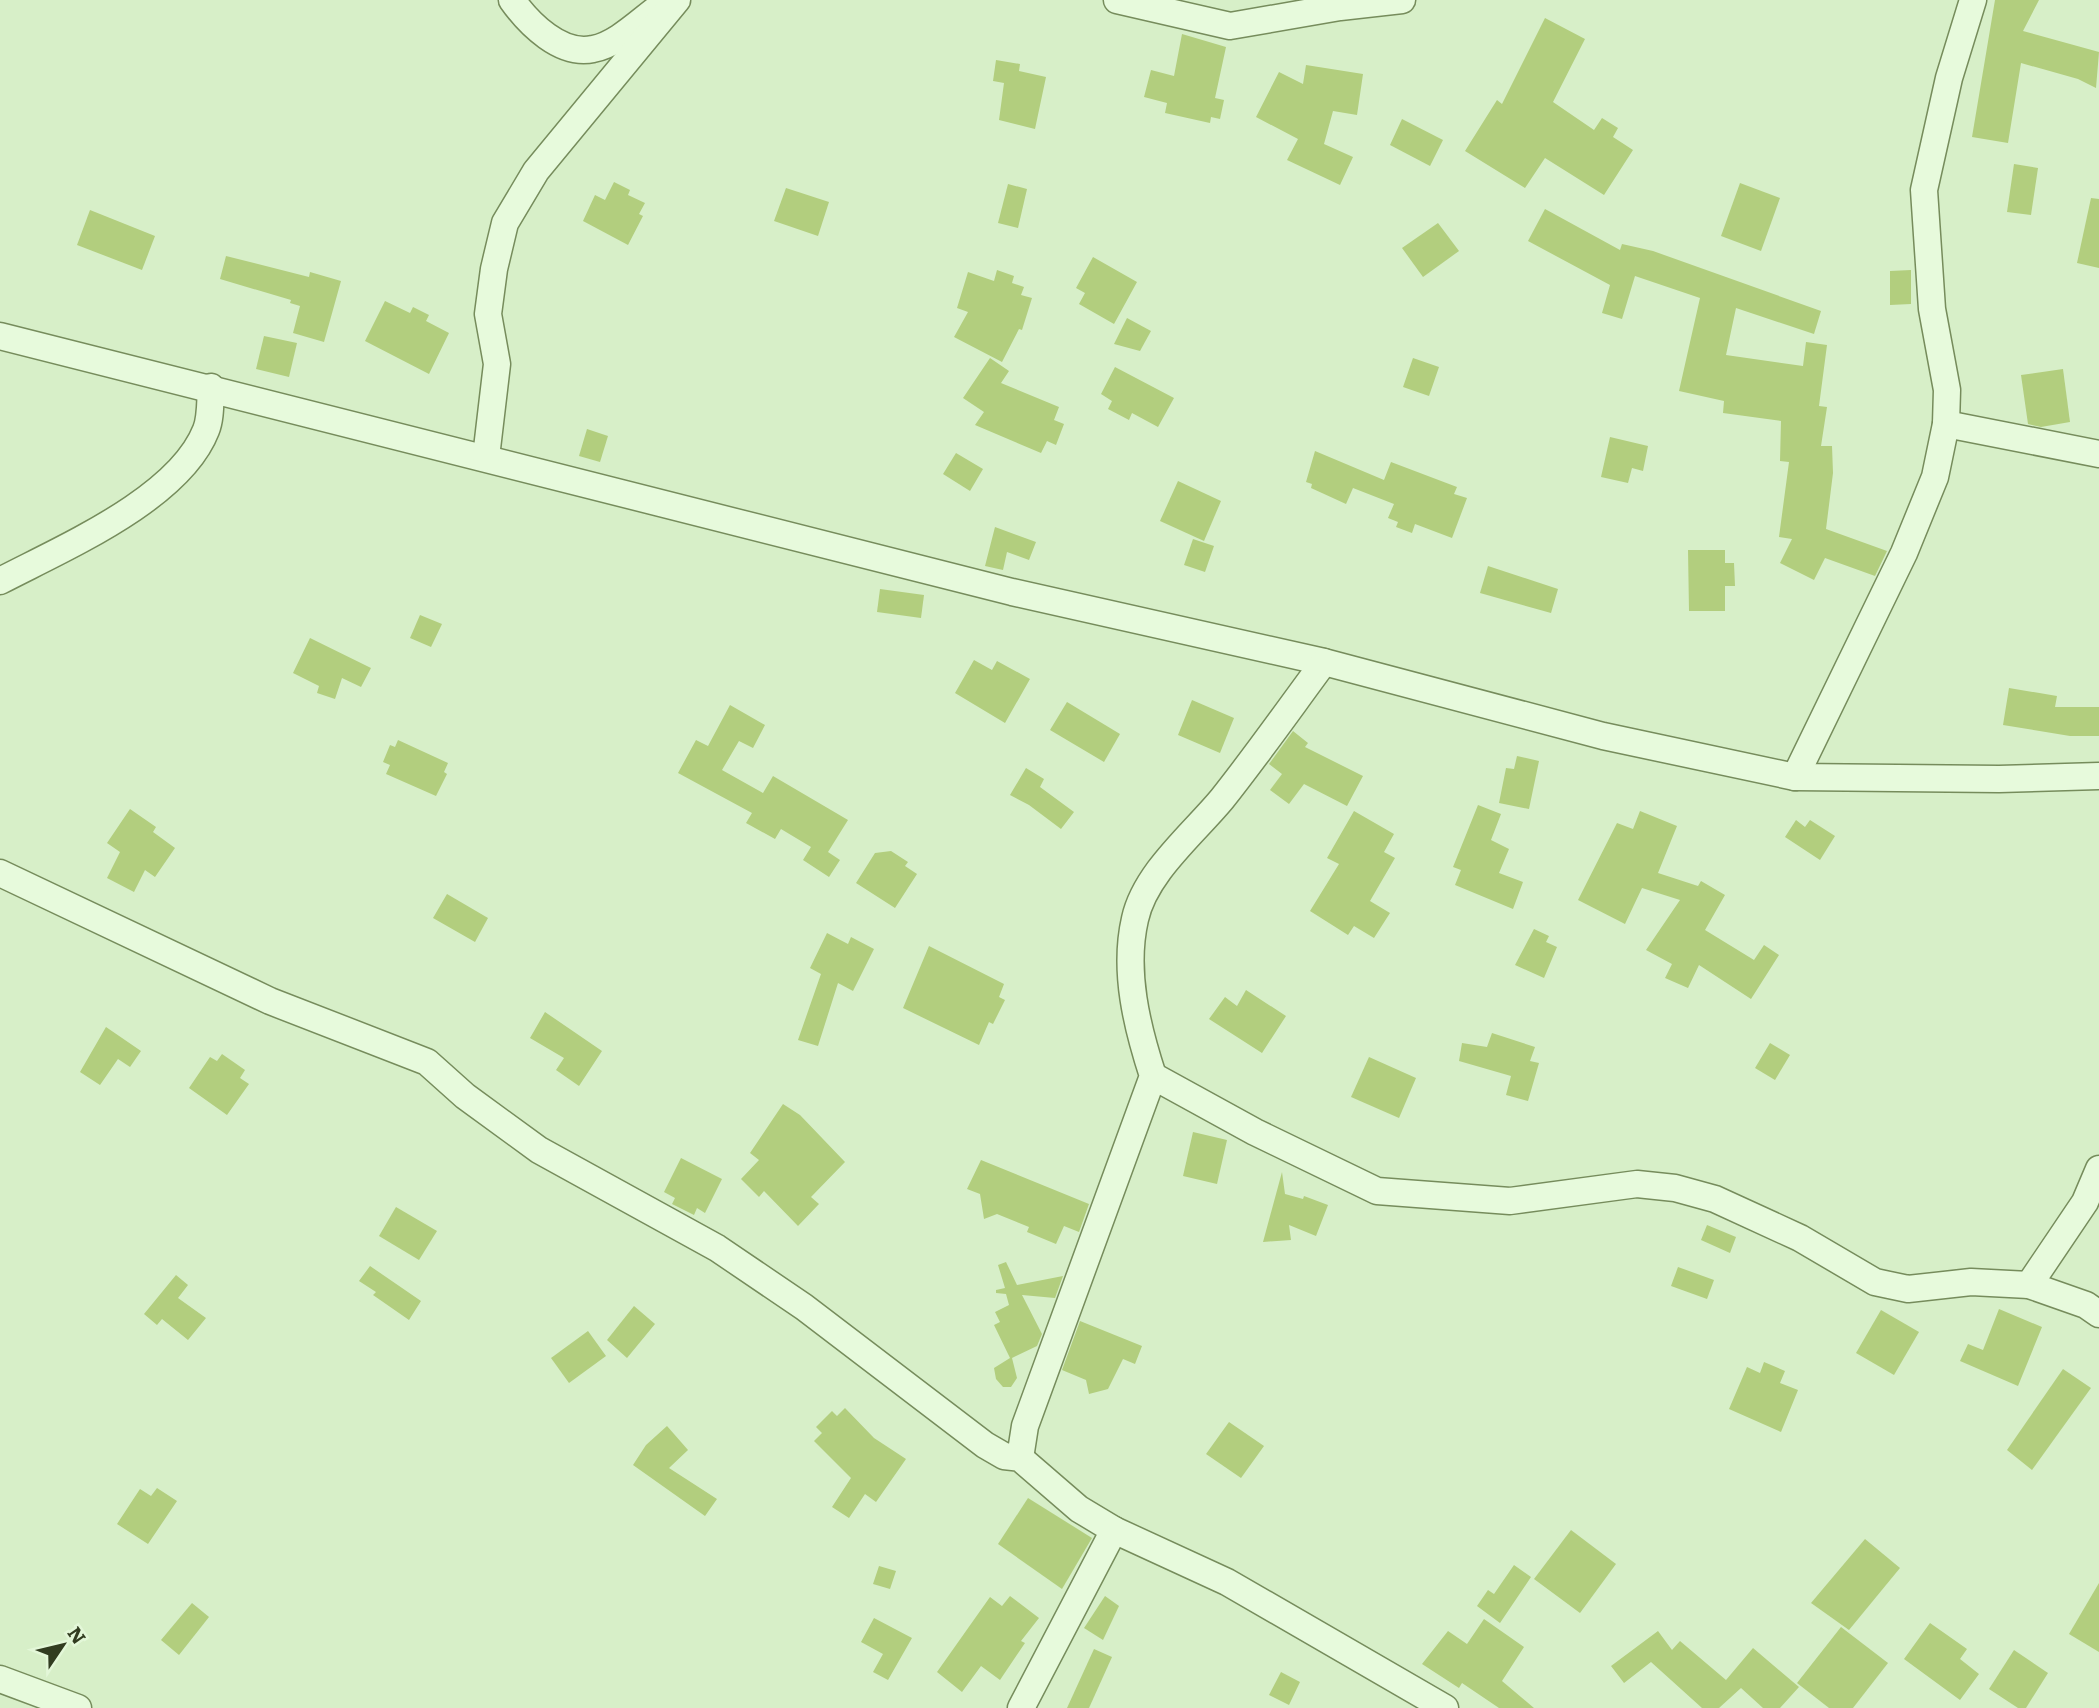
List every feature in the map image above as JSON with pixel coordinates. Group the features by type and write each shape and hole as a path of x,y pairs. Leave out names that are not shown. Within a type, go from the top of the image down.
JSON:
{"street":[{"path":"512,0 523,15 548,37 572,49 591,50 637,24 667,0"},
{"path":"486,457 497,364 488,314 494,269 505,223 536,171 677,0"},
{"path":"1117,0 1230,26 1340,3 1402,0"},
{"path":"1795,776 1904,553 1935,477 1946,424 1947,390 1932,309 1924,190 1946,90 1973,0"},
{"path":"591,50 613,78"},
{"path":"0,335 1012,592 1324,662 1603,736 1795,776 1999,779 2099,776"},
{"path":"0,582 88,537 173,478 198,448 208,427 211,387"},
{"path":"1946,424 2099,454"},
{"path":"1020,1458 1025,1426 1153,1076 1140,1036 1131,979 1135,918 1158,872 1221,800 1324,662"},
{"path":"0,873 270,1001 427,1062 465,1096 539,1150 717,1248 804,1307 985,1445 1004,1456 1020,1458 1079,1509 1114,1530 1227,1582 1445,1708"},
{"path":"1153,1076 1255,1132 1377,1191 1510,1201 1637,1184 1675,1188 1715,1199 1800,1238 1875,1282 1908,1289 1971,1282 2029,1285 2086,1305 2099,1314"},
{"path":"2029,1285 2085,1202 2099,1168"},
{"path":"1021,1708 1114,1530"},
{"path":"0,1679 79,1708"}],"building":[{"path":"1995,0 2039,0 2023,31 2099,52 2096,88 2078,79 2021,63 2008,143 1972,137"},
{"path":"1545,18 1585,39 1553,102 1594,130 1602,118 1618,128 1613,137 1633,150 1604,195 1545,158 1525,188 1465,151 1497,100 1502,104"},
{"path":"1182,34 1226,47 1215,98 1224,100 1220,119 1211,117 1210,123 1165,113 1167,103 1144,97 1151,70 1174,76"},
{"path":"996,60 1020,64 1019,71 1046,77 1035,129 999,120 1004,83 993,81"},
{"path":"1306,65 1363,74 1357,115 1333,111 1324,144 1353,157 1340,185 1287,160 1298,139 1256,117 1279,72 1303,84"},
{"path":"1402,119 1443,140 1430,166 1390,145"},
{"path":"2014,164 2038,168 2031,215 2007,212"},
{"path":"614,182 630,190 628,195 645,203 639,214 643,216 628,245 583,221 595,195 605,200"},
{"path":"1740,183 1780,198 1761,251 1721,236"},
{"path":"1008,184 1027,189 1018,228 998,223"},
{"path":"786,188 829,202 818,236 774,221"},
{"path":"2091,198 2099,199 2099,268 2077,263"},
{"path":"1545,209 1620,250 1622,244 1653,251 1821,311 1814,334 1736,308 1726,355 1803,366 1806,342 1827,345 1819,406 1827,407 1821,446 1832,446 1833,473 1826,529 1887,551 1875,576 1825,558 1814,580 1780,563 1792,539 1779,537 1789,462 1780,461 1781,421 1723,413 1724,401 1679,391 1700,298 1635,276 1622,319 1602,313 1610,285 1528,241"},
{"path":"90,210 155,236 142,270 77,245"},
{"path":"1438,223 1459,251 1423,277 1402,248"},
{"path":"226,256 309,277 310,272 341,281 324,342 293,333 300,306 290,303 291,300 220,279"},
{"path":"1093,257 1137,282 1114,324 1079,304 1085,293 1076,288"},
{"path":"997,270 1014,276 1012,283 1024,287 1021,295 1032,298 1022,330 1019,329 1002,362 954,337 968,312 957,308 968,272 994,281"},
{"path":"1911,270 1911,304 1890,305 1890,271"},
{"path":"385,301 410,313 413,307 429,315 426,321 449,333 429,374 365,341"},
{"path":"1127,318 1151,331 1140,351 1114,344"},
{"path":"264,336 297,343 289,377 256,369"},
{"path":"990,358 1009,371 1001,383 1059,407 1054,420 1064,424 1056,445 1047,441 1041,453 975,425 984,412 963,398"},
{"path":"1413,358 1439,367 1429,396 1403,387"},
{"path":"1115,367 1174,398 1158,427 1132,413 1129,420 1108,409 1112,401 1101,394"},
{"path":"2063,369 2070,422 2041,427 2028,424 2021,375"},
{"path":"587,429 608,436 600,462 579,456"},
{"path":"1610,437 1648,446 1643,471 1632,468 1628,483 1601,477"},
{"path":"1315,451 1384,480 1391,462 1457,487 1454,494 1467,498 1452,538 1415,524 1412,533 1396,527 1398,522 1388,518 1394,504 1353,488 1346,504 1311,488 1312,484 1306,482"},
{"path":"956,453 983,469 970,491 943,474"},
{"path":"1178,481 1221,501 1204,541 1160,521"},
{"path":"995,527 1036,542 1029,560 1007,552 1003,570 985,566"},
{"path":"1193,539 1214,546 1205,572 1184,565"},
{"path":"1688,550 1725,550 1725,563 1734,563 1735,586 1725,586 1725,611 1689,611"},
{"path":"1488,566 1558,589 1551,613 1480,593"},
{"path":"880,589 924,595 921,618 877,612"},
{"path":"420,615 442,624 431,647 410,638"},
{"path":"310,638 371,668 361,687 342,678 335,699 317,693 319,686 293,673"},
{"path":"974,660 992,670 997,661 1030,679 1005,723 955,693"},
{"path":"2009,688 2057,696 2055,707 2099,707 2099,736 2070,736 2003,725"},
{"path":"1192,700 1234,718 1220,753 1178,735"},
{"path":"1067,702 1120,734 1104,762 1050,730"},
{"path":"730,705 765,725 753,748 739,741 722,770 763,793 773,776 848,820 828,852 840,860 829,877 803,860 811,847 781,829 775,839 746,823 752,813 678,773 696,740 708,746"},
{"path":"1293,731 1308,743 1305,747 1363,776 1347,806 1304,784 1289,804 1270,790 1282,774 1269,764"},
{"path":"398,740 448,763 444,772 447,774 436,796 386,774 390,765 383,762 390,745 395,747"},
{"path":"1517,756 1539,761 1529,809 1499,803 1506,768 1514,769"},
{"path":"1026,768 1044,779 1040,787 1074,812 1061,829 1029,805 1010,795"},
{"path":"1478,805 1501,814 1491,840 1509,849 1499,873 1523,882 1513,909 1455,885 1461,870 1453,867"},
{"path":"130,809 156,827 153,832 175,848 155,877 145,870 134,892 107,878 120,852 107,843"},
{"path":"1354,811 1394,834 1384,852 1395,858 1370,901 1390,913 1374,938 1354,926 1348,935 1310,911 1339,864 1327,858"},
{"path":"1640,811 1677,826 1658,873 1698,886 1701,881 1725,895 1705,930 1754,960 1764,945 1779,955 1751,999 1699,965 1688,988 1665,978 1672,964 1646,950 1680,900 1642,888 1625,924 1578,900 1617,823 1633,829"},
{"path":"1796,820 1805,827 1810,820 1835,836 1820,860 1785,837"},
{"path":"891,851 908,862 905,866 917,874 895,908 856,883 875,853"},
{"path":"447,894 488,918 475,942 433,918"},
{"path":"1534,929 1549,936 1546,942 1557,947 1544,978 1515,965"},
{"path":"827,933 848,944 851,937 874,949 853,991 838,983 818,1046 798,1040 821,974 810,968"},
{"path":"929,946 1004,984 999,997 1005,1000 993,1024 989,1022 979,1045 903,1008"},
{"path":"1246,990 1286,1016 1262,1053 1209,1019 1225,997 1237,1006"},
{"path":"545,1012 602,1051 579,1086 556,1070 564,1058 530,1038"},
{"path":"106,1027 141,1051 130,1067 118,1059 100,1085 80,1072"},
{"path":"1492,1033 1535,1047 1530,1061 1539,1063 1528,1101 1506,1095 1511,1076 1459,1061 1462,1043 1487,1047"},
{"path":"1770,1043 1790,1055 1775,1080 1755,1068"},
{"path":"222,1054 245,1070 240,1078 249,1084 227,1115 189,1088 210,1057 217,1061"},
{"path":"1369,1057 1416,1078 1399,1118 1351,1097"},
{"path":"783,1104 800,1115 845,1162 811,1197 819,1204 798,1226 764,1191 759,1197 741,1179 759,1160 750,1153"},
{"path":"1193,1132 1227,1140 1217,1184 1183,1176"},
{"path":"681,1158 722,1179 705,1213 697,1208 694,1215 672,1204 675,1198 664,1192"},
{"path":"981,1160 1089,1204 1079,1232 1064,1226 1056,1244 1027,1232 1029,1227 997,1214 984,1219 980,1194 967,1189"},
{"path":"1282,1172 1285,1194 1303,1199 1304,1196 1328,1205 1316,1236 1289,1225 1291,1240 1263,1242"},
{"path":"396,1207 437,1231 419,1260 379,1236"},
{"path":"1707,1225 1736,1237 1730,1253 1701,1240"},
{"path":"1006,1262 1017,1285 1063,1276 1055,1298 1022,1295 1042,1334 1037,1346 1012,1358 1017,1378 1011,1387 1003,1387 996,1379 994,1368 1010,1358 994,1325 1000,1322 995,1312 1009,1305 1006,1294 996,1293 996,1290 1005,1288 998,1265"},
{"path":"370,1266 421,1301 409,1320 373,1295 376,1292 359,1281"},
{"path":"1678,1267 1714,1280 1707,1299 1671,1286"},
{"path":"176,1275 188,1285 178,1298 206,1318 188,1340 162,1319 157,1325 144,1314"},
{"path":"634,1306 655,1324 627,1358 607,1340"},
{"path":"1999,1309 2042,1327 2018,1386 1960,1361 1968,1344 1983,1350"},
{"path":"1881,1310 1919,1332 1894,1375 1856,1353"},
{"path":"1080,1321 1142,1346 1135,1364 1123,1359 1108,1389 1089,1394 1086,1380 1062,1370"},
{"path":"588,1331 606,1356 569,1383 551,1358"},
{"path":"1764,1362 1785,1371 1780,1383 1798,1390 1781,1432 1729,1409 1747,1367 1760,1373"},
{"path":"2063,1369 2091,1388 2032,1470 2007,1450"},
{"path":"845,1408 874,1438 906,1459 876,1502 865,1494 849,1518 832,1507 851,1478 814,1441 822,1433 816,1427 832,1411 837,1416"},
{"path":"1229,1422 1264,1446 1241,1478 1206,1454"},
{"path":"667,1426 688,1450 669,1468 717,1499 705,1516 633,1465 646,1445"},
{"path":"157,1488 177,1501 148,1544 117,1524 140,1489 151,1496"},
{"path":"1028,1498 1092,1538 1062,1589 998,1544"},
{"path":"1571,1530 1616,1564 1580,1613 1534,1579"},
{"path":"1865,1539 1900,1568 1849,1630 1811,1603"},
{"path":"1514,1565 1531,1577 1500,1623 1477,1606 1488,1590 1494,1594"},
{"path":"879,1566 896,1571 890,1589 873,1584"},
{"path":"2099,1583 2099,1652 2069,1634"},
{"path":"1010,1596 1039,1618 1021,1641 1025,1643 1000,1680 981,1666 962,1692 937,1672 990,1597 1002,1606"},
{"path":"1105,1596 1119,1606 1103,1640 1084,1628"},
{"path":"192,1603 209,1617 179,1655 161,1640"},
{"path":"874,1618 912,1638 888,1680 873,1672 883,1654 861,1642"},
{"path":"1484,1619 1524,1647 1502,1681 1534,1708 1499,1708 1462,1683 1459,1688 1422,1664 1448,1631 1467,1644"},
{"path":"1930,1623 1967,1649 1960,1659 1979,1674 1960,1700 1904,1659"},
{"path":"1841,1627 1888,1663 1853,1708 1829,1708 1797,1683"},
{"path":"1658,1631 1672,1650 1680,1641 1726,1680 1753,1648 1799,1687 1780,1708 1763,1708 1741,1688 1719,1708 1702,1708 1651,1662 1624,1683 1611,1666"},
{"path":"1094,1649 1112,1657 1089,1708 1067,1708"},
{"path":"2014,1650 2048,1673 2026,1708 2018,1708 1989,1689"},
{"path":"1281,1672 1300,1682 1289,1705 1269,1695"}]}
